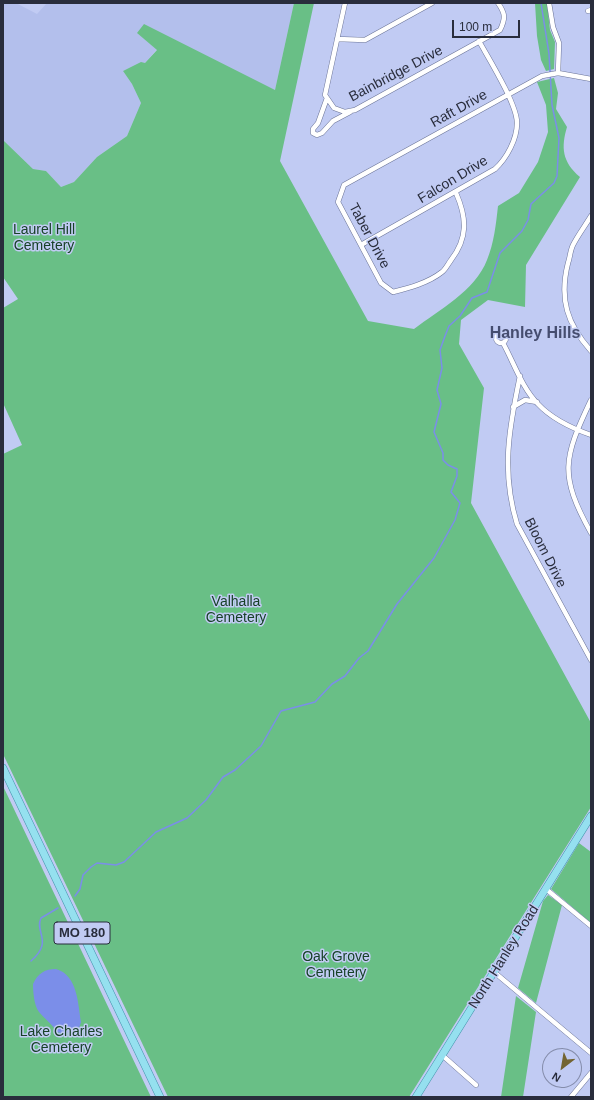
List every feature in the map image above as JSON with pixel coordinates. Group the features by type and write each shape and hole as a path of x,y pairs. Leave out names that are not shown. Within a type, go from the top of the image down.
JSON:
{"main road":[{"name":"MO 180","path":"3,768 160,1097"},
{"name":"North Hanley Road","path":"416,1097 591,816"}],"street":[{"path":"345,3 326,95 327,98 318,123 313,129 313,133 317,135 322,134 328,125 351,111"},
{"path":"338,39 365,40 432,3"},
{"name":"Bainbridge Drive","path":"327,98 334,108 344,112 355,110 500,30 505,20 504,12 498,3"},
{"path":"549,3 553,27 559,43 556,73"},
{"name":"Falcon Drive","path":"361,245 456,193 495,169 509,152 517,122 508,94 479,41"},
{"name":"Raft Drive","path":"344,185 545,75 556,73 591,79"},
{"name":"Taber Drive","path":"344,185 338,202 381,283 393,292 412,287 442,272 455,255 464,233 463,209 456,193"},
{"path":"591,216 572,247 564,277 565,303 570,321 580,339 591,352"},
{"path":"503,343 520,376 537,402 577,430 591,435"},
{"name":"Bloom Drive","path":"520,376 513,407 507,468 514,514 517,524 591,660"},
{"path":"513,407 525,400 537,402"},
{"path":"591,400 577,430 569,458 569,483 574,501 591,533"},
{"path":"546,889 591,926"},
{"path":"494,972 591,1053"},
{"path":"442,1055 476,1085"},
{"path":"571,1097 591,1073"}],"shaded area":[{"path":"3,3 16,3 37,14 47,3 294,3 275,90 137,33 157,49 145,63 123,71 132,84 141,103 127,136 97,157 74,182 61,187 46,171 33,169 3,140"}],"green space":[{"name":"Valhalla Cemetery","path":"294,3 314,3 280,161 368,321 414,329 455,299 474,281 481,271 489,254 498,206 519,193 538,162 548,132 546,105 537,82 554,78 558,93 556,109 567,127 564,141 564,154 570,166 580,177 526,265 525,307 488,300 461,320 459,344 484,388 471,503 591,723 591,807 409,1097 168,1097 3,754 3,454 22,445 3,403 3,308 18,299 3,277 3,140 33,169 46,171 61,187 74,182 97,157 127,136 141,103 132,84 123,71 141,62 145,63 157,50 137,33 144,24 275,90"},
{"path":"535,3 547,3 550,30 555,42 554,69 546,71 541,60 537,36"},
{"name":"Lake Charles Cemetery","path":"3,786 151,1097 3,1097"},
{"path":"579,843 591,852 591,923 551,889"},
{"path":"548,895 562,905 536,1003 518,988 543,901"},
{"path":"516,996 536,1012 523,1097 501,1097"}],"water":[{"path":"56,969 69,977 73,984 78,999 81,1022 79,1028 64,1034 57,1032 39,1012 36,1006 34,994 33,984 37,977 45,971"}],"waterway":[{"path":"75,896 80,889 83,875 91,867 97,863 116,865 124,862 156,832 187,818 206,800 223,777 235,770 261,746 281,711 315,702 332,684 345,676 359,658 368,651 397,604 434,558 455,520 460,503 451,492 457,476 457,469 448,465 443,460 443,453 434,432 441,404 437,390 442,368 440,350 449,326 460,316 472,298 487,292 500,253 522,231 528,220 531,204 554,183 557,176 559,138 552,105 549,54 541,3"},
{"path":"31,961 38,954 41,948 41,918 58,908"}],"district":[{"name":"Hanley Hills","path":"535,334"}],"park label":[{"name":"Laurel Hill Cemetery","path":"44,238"},
{"name":"Oak Grove Cemetery","path":"336,966"}]}
